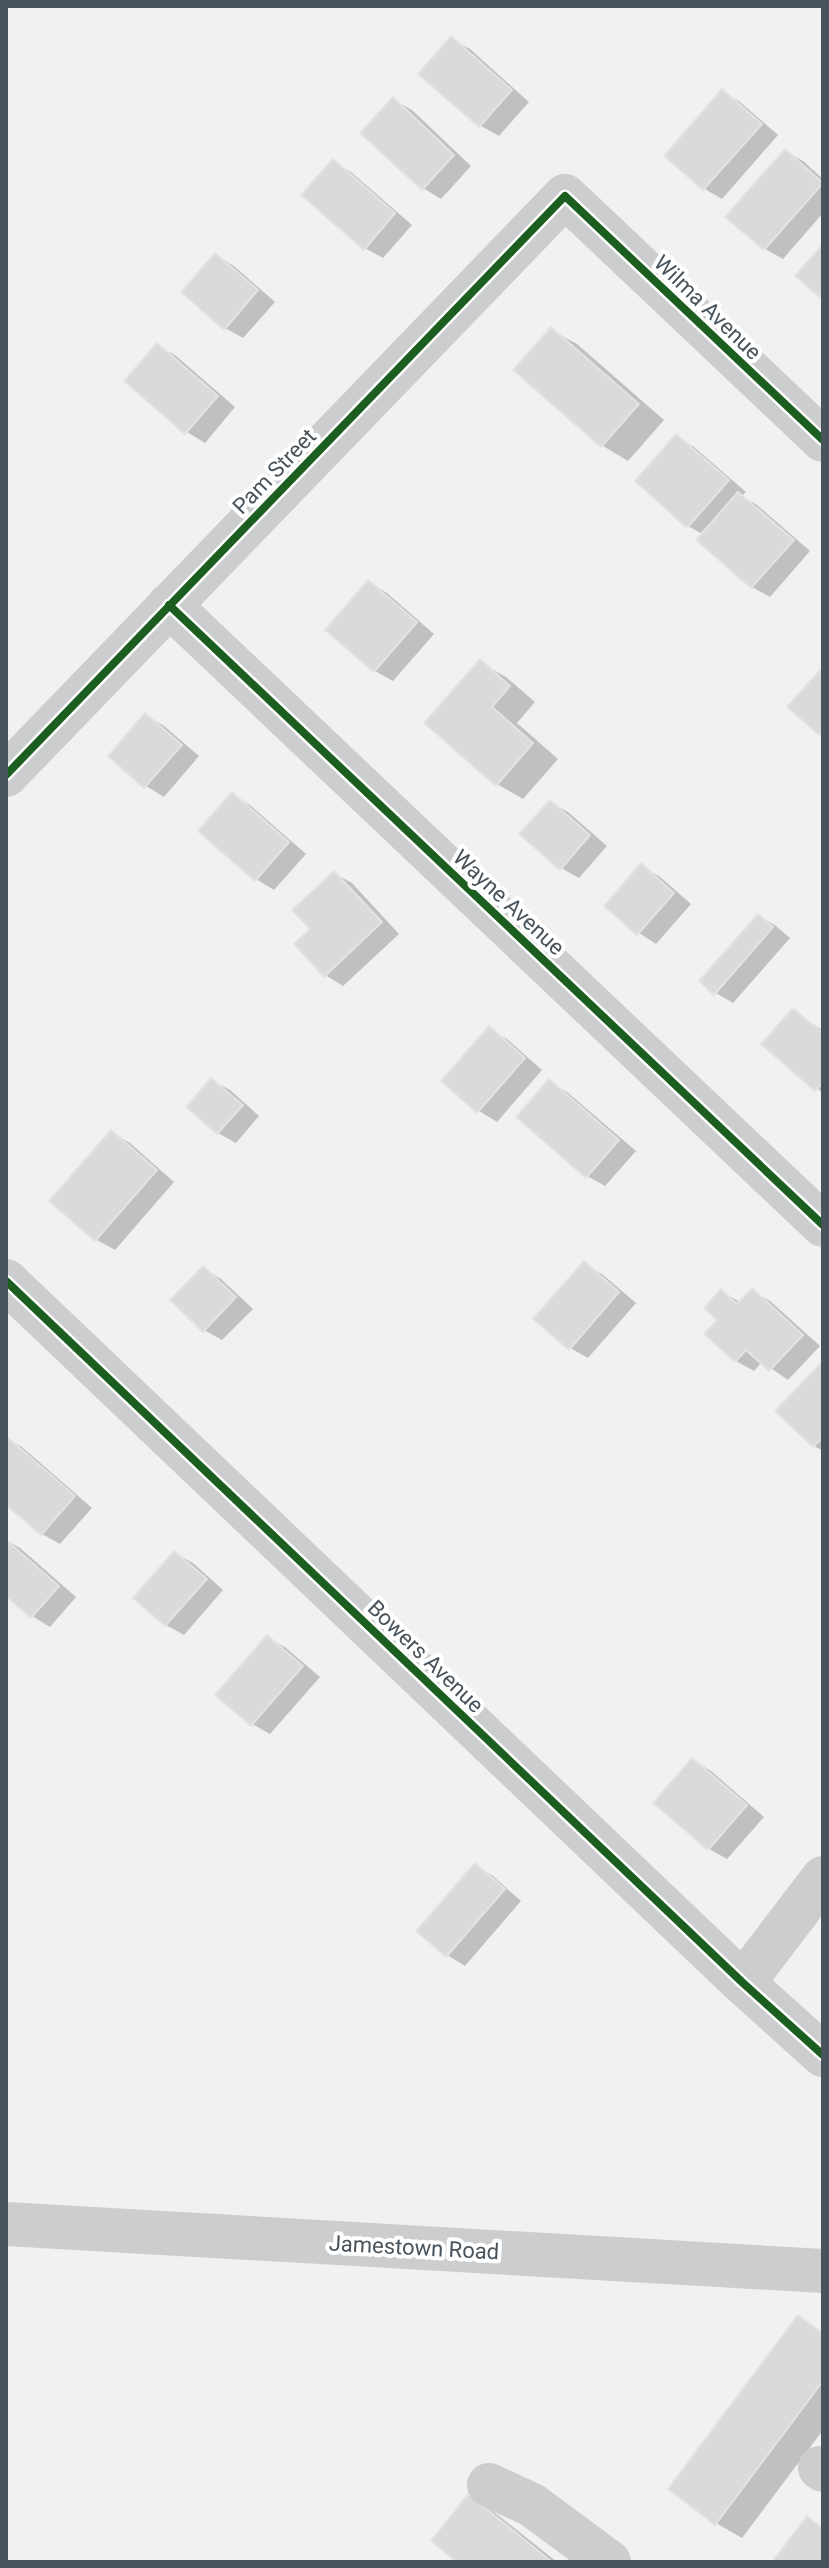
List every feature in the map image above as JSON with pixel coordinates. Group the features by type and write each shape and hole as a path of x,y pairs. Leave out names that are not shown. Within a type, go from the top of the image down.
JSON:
{"street":[{"name":"Pam Street","path":"6,775 565,196 569,199"},
{"name":"Wilma Avenue","path":"569,199 823,440"},
{"name":"Wayne Avenue","path":"169,605 823,1225"},
{"name":"Bowers Avenue","path":"6,1281 743,1983 823,2055"},
{"path":"743,1983 823,1878"},
{"name":"Jamestown Road","path":"6,2224 823,2271"},
{"path":"489,2485 532,2505 609,2562"}],"building":[{"path":"451,36 512,90 479,127 418,74"},
{"path":"722,89 762,124 703,190 664,156"},
{"path":"393,97 454,155 422,190 360,133"},
{"path":"785,149 823,183 764,250 725,217"},
{"path":"333,159 395,213 364,250 301,195"},
{"path":"823,244 823,300 795,276"},
{"path":"215,253 258,290 224,330 181,292"},
{"path":"551,327 639,404 601,447 513,370"},
{"path":"157,343 218,396 185,434 124,381"},
{"path":"676,434 729,480 687,528 635,481"},
{"path":"738,492 794,540 751,588 696,540"},
{"path":"368,580 417,622 374,672 325,630"},
{"path":"480,659 510,686 492,707 533,743 496,786 424,723"},
{"path":"823,670 823,738 787,707"},
{"path":"145,713 182,745 144,788 108,756"},
{"path":"232,792 289,842 255,881 198,831"},
{"path":"550,800 590,835 560,870 519,834"},
{"path":"641,863 674,893 637,935 604,906"},
{"path":"334,871 382,922 324,977 294,944 310,929 292,910"},
{"path":"758,914 773,927 714,995 699,981"},
{"path":"793,1008 823,1034 823,1082 815,1091 761,1044"},
{"path":"489,1026 525,1058 477,1113 441,1081"},
{"path":"211,1078 243,1105 217,1134 186,1107"},
{"path":"549,1079 619,1140 586,1178 516,1117"},
{"path":"111,1130 157,1170 95,1241 49,1201"},
{"path":"584,1261 619,1292 569,1350 533,1319"},
{"path":"203,1266 236,1297 203,1332 170,1300"},
{"path":"752,1288 803,1335 769,1371 746,1350 735,1362 704,1334 717,1320 704,1308 721,1289 737,1304"},
{"path":"823,1361 823,1437 813,1447 775,1411"},
{"path":"6,1436 75,1496 41,1535 6,1505"},
{"path":"6,1540 59,1586 31,1618 6,1596"},
{"path":"174,1551 207,1579 165,1626 133,1598"},
{"path":"267,1635 303,1666 251,1726 215,1695"},
{"path":"692,1758 747,1805 708,1850 653,1803"},
{"path":"475,1863 505,1889 446,1957 416,1931"},
{"path":"798,2315 823,2334 823,2381 715,2525 668,2489"},
{"path":"468,2494 552,2562 457,2562 431,2541"},
{"path":"807,2516 823,2529 823,2562 772,2562"}],"cycle path":[{"path":"6,775 565,196 823,440"},
{"path":"169,605 823,1225"},
{"path":"6,1281 743,1983 823,2055"}]}
